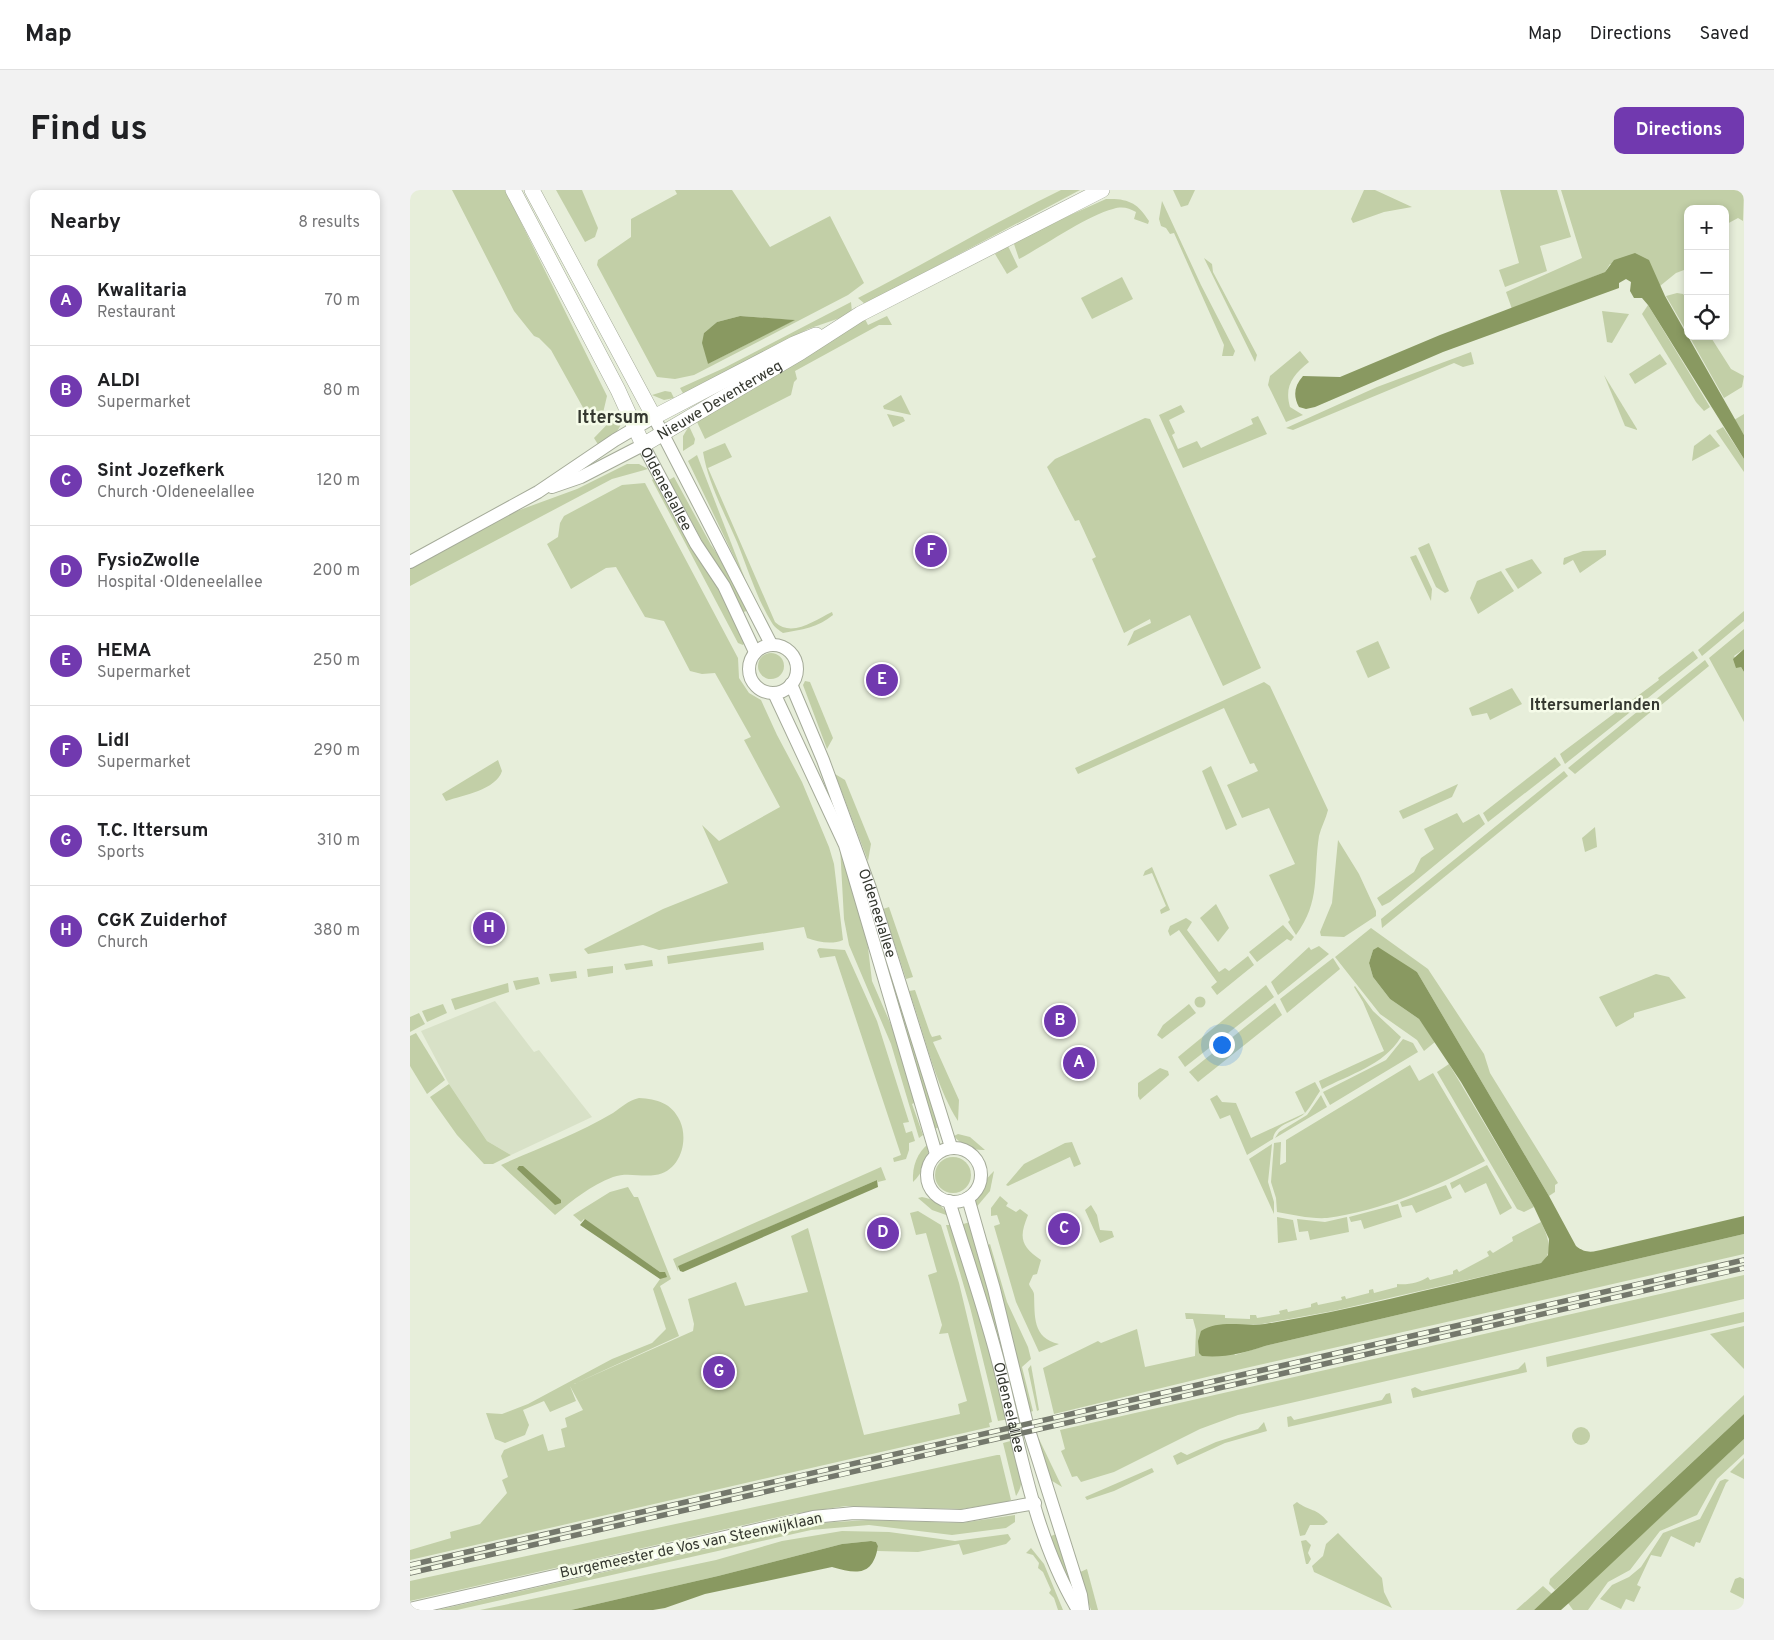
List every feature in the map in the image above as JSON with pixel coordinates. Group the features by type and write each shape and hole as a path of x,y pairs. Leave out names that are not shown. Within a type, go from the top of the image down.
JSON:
{"main road":[{"name":"Oldeneelallee","path":"513,190 618,390 643,445"},
{"name":"Oldeneelallee","path":"532,190 654,417"},
{"name":"Nieuwe Deventerweg","path":"654,417 794,344 843,324 1102,190"},
{"name":"Nieuwe Deventerweg","path":"643,445 801,352 843,324"}],"street":[{"name":"Nieuwe Deventerweg","path":"410,562 538,492 654,417"},
{"name":"Oldeneelallee","path":"654,417 771,644"},
{"name":"Nieuwe Deventerweg","path":"538,492 581,477 643,445"},
{"name":"Oldeneelallee","path":"643,445 696,544 724,586 755,652"},
{"path":"771,644 789,650 796,660 796,672 791,684 784,690 774,693 759,689 749,675 750,659 755,652 771,644"},
{"name":"Oldeneelallee","path":"791,684 823,760 870,888 951,1147"},
{"name":"Oldeneelallee","path":"774,693 844,845 936,1154"},
{"path":"951,1147 968,1152 979,1164 981,1172 978,1187 968,1198 950,1202 933,1193 928,1185 926,1174 929,1163 936,1154 951,1147"},
{"name":"Oldeneelallee","path":"968,1198 994,1289 1027,1424 1083,1610"},
{"name":"Oldeneelallee","path":"950,1202 996,1353 1034,1503 1067,1592 1078,1610"},
{"name":"Burgemeester de Vos van Steenwijklaan","path":"410,1609 813,1517 868,1513 962,1516 1034,1503"}],"shaded area":[{"path":"452,190 505,190 607,396 603,413 591,422 551,350 539,338 534,336 514,311"},
{"path":"556,190 582,190 598,228 595,237 585,242"},
{"path":"675,190 732,190 770,247 830,216 864,283 848,295 694,375 675,379 657,377 597,265 598,260 631,237 631,219 677,194","holes":["740,316 794,320 708,364 704,333 717,322"]},
{"path":"1061,190 1080,190 865,304 858,298 1010,216"},
{"path":"1173,190 1195,190 1188,205 1181,207"},
{"path":"1364,190 1375,190 1412,207 1384,212 1353,223 1351,219"},
{"path":"1500,190 1557,190 1571,237 1540,246 1547,271 1505,287 1499,270 1519,263"},
{"path":"1561,190 1744,190 1743,221 1738,218 1729,223 1729,205 1684,205 1684,270 1676,273 1660,286 1656,278 1610,264 1605,272 1512,309 1506,292 1582,258"},
{"path":"1106,199 1120,199 1132,203 1145,215 1149,221 1148,224 1134,219 1136,212 1125,208 1116,208 1103,212 1066,231 1019,259 1014,244 1019,238"},
{"path":"1162,201 1201,285 1235,351 1233,356 1222,356 1224,345 1174,233 1170,234 1166,228 1161,226 1159,219"},
{"path":"1008,246 1018,267 1007,274 995,254"},
{"path":"1635,253 1649,260 1665,296 1684,329 1684,340 1690,340 1744,435 1744,459 1648,305 1642,298 1634,298 1630,291 1631,282 1626,279 1619,283 1619,288 1443,352 1315,407 1306,409 1299,407 1297,403 1296,387 1303,376 1340,377 1440,335 1605,272 1614,260"},
{"path":"1204,258 1212,264 1213,272 1257,355 1255,362"},
{"path":"1122,277 1133,299 1092,319 1081,298"},
{"path":"1677,293 1684,295 1684,327 1666,296"},
{"path":"851,302 852,312 808,329 684,395 680,388 724,368"},
{"path":"1648,305 1710,407 1704,411 1696,402 1642,314"},
{"path":"1602,311 1629,314 1612,343 1607,342"},
{"path":"740,316 795,320 708,364 702,343 704,333 717,322"},
{"path":"887,316 892,325 879,325 795,371 797,379 794,382 791,395 705,439 697,422 705,412 865,319 868,325"},
{"path":"1691,340 1713,340 1731,369 1744,376 1742,387 1724,398"},
{"path":"1300,351 1309,362 1294,376 1289,387 1288,400 1290,407 1303,415 1286,422 1268,385 1270,376"},
{"path":"1471,352 1474,364 1463,367 1454,363 1293,430 1286,428 1377,387"},
{"path":"1660,354 1667,364 1635,384 1629,374"},
{"path":"1604,375 1637,429 1637,430 1625,426"},
{"path":"665,391 671,392 674,398 664,400 652,395"},
{"path":"901,395 911,415 884,409 883,406"},
{"path":"1181,405 1185,412 1169,420 1175,433 1172,435 1178,449 1197,441 1201,448 1253,424 1251,419 1258,416 1267,434 1183,468 1159,415"},
{"path":"621,410 622,422 620,427 599,446 594,438"},
{"path":"887,414 903,417 905,421 893,427"},
{"path":"1744,414 1744,435 1734,420"},
{"path":"1145,418 1150,419 1261,668 1223,686 1190,615 1127,646 1134,631 1151,623 1150,619 1124,633 1092,559 1096,557 1079,520 1075,521 1047,467 1055,459"},
{"path":"689,426 695,439 694,444 683,451 683,436"},
{"path":"1723,427 1744,459 1744,472 1716,431"},
{"path":"1710,434 1720,446 1692,461 1694,446"},
{"path":"725,443 732,457 708,468 775,622 789,628 796,628 811,623 832,612 833,615 828,619 816,625 783,633 774,626 757,594 705,464 703,452"},
{"path":"697,455 747,584 688,461"},
{"path":"627,464 639,464 648,469 612,479 410,586 410,568 506,515 577,489"},
{"path":"656,476 746,640 743,645 738,643 652,480"},
{"path":"674,477 711,545 731,574 749,610 741,613 669,480"},
{"path":"645,483 738,658 739,678 749,693 761,700 802,782 829,847 834,864 843,940 839,942 820,942 807,938 804,927 659,950 643,945 588,954 584,949 663,909 728,883 702,825 719,841 780,807 744,740 751,737 715,673 702,674 690,671 664,621 645,617 616,567 606,568 571,589 547,544 558,537 560,523 564,516 622,485"},
{"path":"1429,543 1449,591 1445,593 1436,587 1418,548"},
{"path":"1606,550 1606,555 1580,573 1573,560 1563,564 1564,558 1583,551"},
{"path":"1416,555 1432,589 1431,601 1410,557"},
{"path":"1532,559 1542,573 1518,589 1505,569"},
{"path":"1501,571 1514,591 1478,614 1470,598 1477,581"},
{"path":"1744,611 1744,621 1702,656 1698,650"},
{"path":"1744,629 1744,649 1734,656 1744,672 1744,722 1709,658"},
{"path":"1378,641 1390,668 1368,678 1356,651"},
{"path":"1744,649 1744,672 1741,667 1736,668 1733,659"},
{"path":"1693,651 1698,658 1565,764 1560,754 1659,680 1658,678"},
{"path":"771,653 780,657 784,666 780,675 771,679 762,675 758,666 762,657"},
{"path":"1705,660 1709,666 1660,706 1655,700"},
{"path":"805,681 810,682 833,738 827,749 803,685"},
{"path":"1264,682 1270,686 1328,810 1319,836 1313,899 1304,923 1296,935 1288,922 1290,920 1269,875 1295,864 1269,808 1242,818 1227,785 1258,771 1254,763 1250,764 1224,708 1078,774 1075,768"},
{"path":"1512,688 1522,704 1490,720 1487,713 1472,716 1469,708"},
{"path":"1648,703 1653,710 1575,774 1568,768"},
{"path":"1555,757 1561,765 1488,822 1483,813"},
{"path":"498,760 502,771 493,783 478,791 446,801 442,794"},
{"path":"1211,766 1237,825 1226,830 1202,771"},
{"path":"1564,771 1568,776 1382,928 1381,919"},
{"path":"835,774 845,780 871,844 868,861"},
{"path":"1458,784 1452,797 1403,819 1399,811"},
{"path":"1457,813 1463,823 1479,814 1485,824 1390,902 1382,906 1377,898 1414,872 1421,858 1434,849 1424,829"},
{"path":"1595,827 1597,847 1585,852 1582,838"},
{"path":"1338,840 1359,874 1376,911 1376,916 1344,937 1321,936 1320,932 1332,903"},
{"path":"840,846 866,931 872,981 898,1041 916,1102 912,1104 923,1135 919,1138 891,1044 849,945 844,919"},
{"path":"1152,867 1170,910 1161,914 1160,910 1166,906 1152,873 1143,876 1145,871"},
{"path":"1216,904 1229,928 1218,942 1200,918"},
{"path":"889,907 913,977 906,979 883,909"},
{"path":"1186,918 1192,922 1187,930 1219,972 1225,968 1229,971 1248,956 1254,965 1217,995 1211,987 1217,982 1179,930 1170,936 1168,931 1170,926"},
{"path":"1283,925 1294,937 1291,941 1287,939 1257,962 1249,952"},
{"path":"1371,928 1428,969 1484,1054 1490,1073 1558,1183 1555,1185 1555,1192 1549,1196 1417,972 1373,950 1369,963 1373,977 1390,999 1419,1019 1435,1042 1424,1051 1417,1040 1380,1014 1335,957"},
{"path":"763,942 764,950 668,964 667,956"},
{"path":"1319,946 1329,954 1278,995 1271,982 1309,947 1311,950"},
{"path":"1378,947 1417,972 1549,1196 1576,1246 1590,1252 1597,1251 1744,1216 1744,1234 1241,1353 1226,1356 1202,1356 1199,1353 1198,1341 1201,1331 1208,1327 1224,1324 1265,1324 1334,1311 1541,1263 1548,1255 1549,1239 1534,1207 1461,1082 1419,1019 1390,999 1373,977 1369,963 1373,950"},
{"path":"819,948 845,950 877,1021 909,1122 903,1123 906,1133 912,1131 915,1141 909,1143 906,1159 894,1162 893,1158 901,1155 835,956 820,958 817,950"},
{"path":"884,950 940,1127 934,1129 879,951"},
{"path":"1333,958 1340,969 1287,1013 1280,999"},
{"path":"652,960 653,966 626,970 624,964"},
{"path":"613,966 613,973 588,977 587,969"},
{"path":"576,971 577,978 551,982 549,974"},
{"path":"1656,974 1669,977 1686,998 1634,1013 1634,1017 1616,1027 1599,997"},
{"path":"538,977 540,984 516,990 513,981"},
{"path":"508,983 509,992 455,1010 451,999"},
{"path":"1266,985 1274,997 1185,1067 1178,1057"},
{"path":"1355,986 1373,1011 1401,1037 1394,1047 1375,1062 1322,1089 1319,1081 1384,1051"},
{"path":"915,990 932,1037 940,1035 942,1039 933,1042 959,1100 958,1121 950,1107 930,1058 909,991"},
{"path":"1200,996 1206,1002 1200,1008 1194,1002"},
{"path":"495,1001 534,1052 539,1050 592,1117 511,1155 487,1141 449,1084 421,1031"},
{"path":"1275,1003 1282,1015 1198,1082 1189,1072"},
{"path":"443,1004 447,1013 427,1022 422,1011"},
{"path":"1189,1004 1196,1013 1162,1039 1157,1035 1163,1025"},
{"path":"419,1013 425,1024 410,1032 410,1017"},
{"path":"416,1033 445,1080 427,1094 410,1066 410,1036"},
{"path":"1403,1039 1413,1043 1418,1052 1330,1105 1323,1092 1386,1060"},
{"path":"1449,1064 1534,1207 1524,1212 1517,1209 1437,1072"},
{"path":"1410,1065 1419,1081 1433,1073 1485,1161 1428,1188 1368,1210 1327,1218 1277,1212 1276,1198 1271,1182 1274,1143 1281,1142 1280,1165 1286,1162 1286,1140"},
{"path":"1160,1068 1168,1071 1169,1075 1140,1100 1138,1096 1138,1083"},
{"path":"1315,1082 1320,1091 1305,1113 1295,1092"},
{"path":"449,1084 487,1141 511,1155 493,1164 484,1164 457,1135 430,1097"},
{"path":"1217,1095 1222,1102 1236,1103 1251,1138 1305,1113 1282,1126 1278,1129 1273,1139 1247,1155 1230,1115 1220,1119 1210,1099"},
{"path":"1321,1095 1327,1107 1275,1138 1279,1132 1307,1115"},
{"path":"639,1098 652,1099 668,1106 677,1115 683,1129 683,1146 680,1154 671,1168 664,1173 613,1177 582,1193 555,1215 501,1165 586,1128 628,1102"},
{"path":"958,1134 970,1137 985,1150 976,1150 964,1145 954,1136"},
{"path":"1072,1142 1081,1164 1074,1167 1070,1157 1008,1186 1006,1185 1024,1164 1065,1143"},
{"path":"929,1143 925,1164 913,1182 916,1160"},
{"path":"1272,1144 1268,1182 1274,1202 1274,1214 1249,1159"},
{"path":"953,1157 960,1158 966,1162 970,1168 970,1182 966,1188 960,1192 953,1193 946,1192 940,1188 936,1182 935,1175 936,1168 940,1162 946,1158"},
{"path":"1487,1165 1512,1208 1500,1215 1486,1183 1465,1193 1460,1184 1452,1189 1450,1183"},
{"path":"519,1166 523,1166 561,1200 561,1203 555,1205 517,1169"},
{"path":"881,1167 886,1180 878,1182 877,1180 679,1266 678,1271 673,1259"},
{"path":"994,1171 990,1191 974,1210 976,1199 981,1189"},
{"path":"877,1180 878,1187 683,1272 680,1271 678,1266"},
{"path":"1446,1185 1452,1198 1416,1213 1412,1205 1402,1207 1400,1202"},
{"path":"628,1187 634,1197 638,1197 671,1279 660,1286 679,1336 574,1384 693,1331 694,1324 688,1299 736,1282 745,1306 808,1292 791,1236 808,1228 864,1435 960,1414 958,1404 967,1401 948,1333 939,1334 942,1325 928,1275 937,1272 926,1233 916,1235 910,1213 918,1211 941,1225 959,1283 992,1422 989,1423 990,1427 410,1560 410,1550 451,1538 450,1532 480,1524 507,1493 502,1480 508,1477 501,1456 504,1450 543,1434 548,1451 565,1447 561,1429 567,1427 565,1418 583,1410 570,1386 576,1401 550,1412 544,1401 523,1410 529,1425 525,1435 505,1443 495,1439 486,1413 502,1414 528,1404 612,1359 652,1343 666,1329 653,1289 665,1272 660,1272 584,1219 581,1222 573,1215 610,1192"},
{"path":"1000,1196 1008,1203 1006,1206 1016,1212 1020,1209 1028,1215 1023,1229 1023,1240 1029,1250 1041,1260 1037,1274 1033,1275 1029,1284 1034,1294 1035,1318 1039,1331 1044,1337 1059,1344 1039,1352 1016,1302 994,1226 1000,1224 997,1215 991,1216 991,1208"},
{"path":"922,1197 937,1203 949,1216 932,1210 918,1198"},
{"path":"1398,1204 1402,1217 1364,1229 1361,1220 1351,1222 1349,1217"},
{"path":"1091,1205 1097,1215 1100,1230 1112,1231 1114,1237 1100,1243 1085,1210"},
{"path":"1277,1217 1293,1220 1297,1240 1278,1243"},
{"path":"1347,1217 1349,1232 1310,1240 1308,1231 1299,1232 1297,1219 1325,1222"},
{"path":"585,1219 660,1272 665,1272 667,1277 660,1279 580,1225"},
{"path":"970,1222 1008,1365 1004,1366 960,1225"},
{"path":"1541,1222 1549,1249 1548,1254 1541,1263 1333,1311 1262,1324 1214,1326 1235,1355 1265,1346 1744,1234 1744,1254 1215,1375 1054,1414 1043,1368 1098,1341 1101,1343 1137,1329 1145,1367 1195,1356 1196,1330 1193,1319 1186,1319 1185,1313 1225,1315 1225,1318 1250,1319 1250,1315 1256,1315 1257,1318 1280,1314 1279,1311 1287,1309 1288,1312 1311,1307 1311,1304 1317,1302 1318,1305 1342,1300 1341,1297 1345,1296 1346,1299 1369,1293 1369,1290 1373,1289 1374,1293 1397,1287 1397,1284 1413,1283 1428,1277 1430,1280 1453,1274 1453,1271 1457,1269 1459,1272 1489,1256 1487,1252 1490,1250 1493,1253 1513,1241 1512,1237"},
{"path":"946,1225 952,1225 1009,1419 998,1421 970,1307"},
{"path":"990,1244 1007,1302 1028,1347 1031,1359 1022,1367 1033,1411 1028,1413 986,1246"},
{"path":"1744,1275 1744,1299 1238,1415 1200,1429 1114,1472 1081,1482 1077,1476 1072,1477 1061,1451 1065,1449 1060,1430"},
{"path":"1744,1312 1744,1322 1547,1367 1546,1357"},
{"path":"1744,1326 1744,1369 1710,1334"},
{"path":"1525,1362 1527,1372 1413,1398 1411,1389 1415,1387 1422,1391 1518,1369"},
{"path":"1031,1365 1039,1410 1037,1411 1028,1369"},
{"path":"1390,1393 1392,1403 1288,1427 1287,1417 1291,1416 1294,1420 1382,1400 1386,1394"},
{"path":"1744,1395 1744,1414 1555,1590 1549,1584 1550,1579"},
{"path":"1744,1414 1744,1439 1579,1594 1561,1610 1534,1610"},
{"path":"1264,1422 1267,1431 1225,1443 1177,1465 1173,1456 1181,1452 1187,1455 1216,1442 1258,1429"},
{"path":"1581,1427 1587,1430 1590,1436 1587,1442 1581,1445 1575,1442 1572,1436 1575,1430"},
{"path":"1034,1439 1039,1439 1062,1487 1049,1479"},
{"path":"1744,1439 1744,1454 1717,1479 1697,1515 1660,1531 1630,1570 1608,1582 1588,1610 1573,1610 1568,1603"},
{"path":"1014,1440 1022,1476 1020,1490 1016,1496 1003,1443"},
{"path":"1000,1455 1011,1500 1006,1502 962,1509 846,1506 792,1514 410,1601 410,1581"},
{"path":"1744,1458 1744,1479 1730,1472"},
{"path":"1152,1468 1154,1472 1114,1491 1087,1500 1085,1497"},
{"path":"1729,1480 1700,1543 1696,1542 1694,1547 1671,1536 1661,1557 1651,1555 1637,1585 1641,1587 1634,1602 1626,1599 1621,1609 1600,1599 1612,1585 1629,1577 1641,1567 1663,1533 1700,1519 1720,1481"},
{"path":"1297,1502 1320,1514 1328,1522 1324,1525 1310,1525 1305,1535 1300,1536 1293,1505"},
{"path":"1015,1515 1015,1522 1006,1528 952,1535 869,1525 811,1530 457,1610 438,1610 820,1523 868,1520 961,1523"},
{"path":"842,1531 889,1532 955,1541 1008,1534 1011,1539 1006,1544 963,1555 959,1544 918,1552 877,1551 878,1546 876,1542 871,1541 842,1544 718,1576 571,1610 480,1610 716,1560 782,1541"},
{"path":"1058,1533 1076,1596 1049,1537"},
{"path":"1338,1533 1382,1578 1384,1592 1392,1608 1314,1572 1312,1566 1323,1556 1326,1544"},
{"path":"1306,1540 1311,1545 1308,1553 1311,1559 1308,1564 1306,1564 1301,1541"},
{"path":"876,1542 878,1546 876,1556 868,1568 862,1571 856,1572 832,1567 705,1594 665,1608 653,1610 571,1610 718,1576 842,1544"},
{"path":"1031,1548 1044,1564 1063,1610 1058,1610 1054,1598 1049,1593 1051,1590 1043,1572 1038,1568 1039,1563 1033,1555 1026,1553"},
{"path":"1087,1569 1098,1610 1091,1610 1078,1573"},
{"path":"1740,1577 1744,1579 1744,1599 1730,1592 1735,1579"},
{"path":"1543,1586 1552,1594 1534,1610 1516,1610"}],"railway":[{"path":"410,1565 1744,1260"},
{"path":"410,1573 1744,1268"}],"place":[{"name":"Lidl","path":"931,551"},
{"name":"HEMA","path":"882,680"},
{"name":"CGK Zuiderhof","path":"489,928"},
{"name":"ALDI","path":"1060,1021"},
{"name":"Kwalitaria","path":"1079,1063"},
{"name":"Sint Jozefkerk","path":"1064,1229"},
{"name":"FysioZwolle","path":"883,1233"},
{"name":"T.C. Ittersum","path":"719,1372"}],"district":[{"name":"Ittersum","path":"613,417"},
{"name":"Ittersumerlanden","path":"1595,704"}]}
